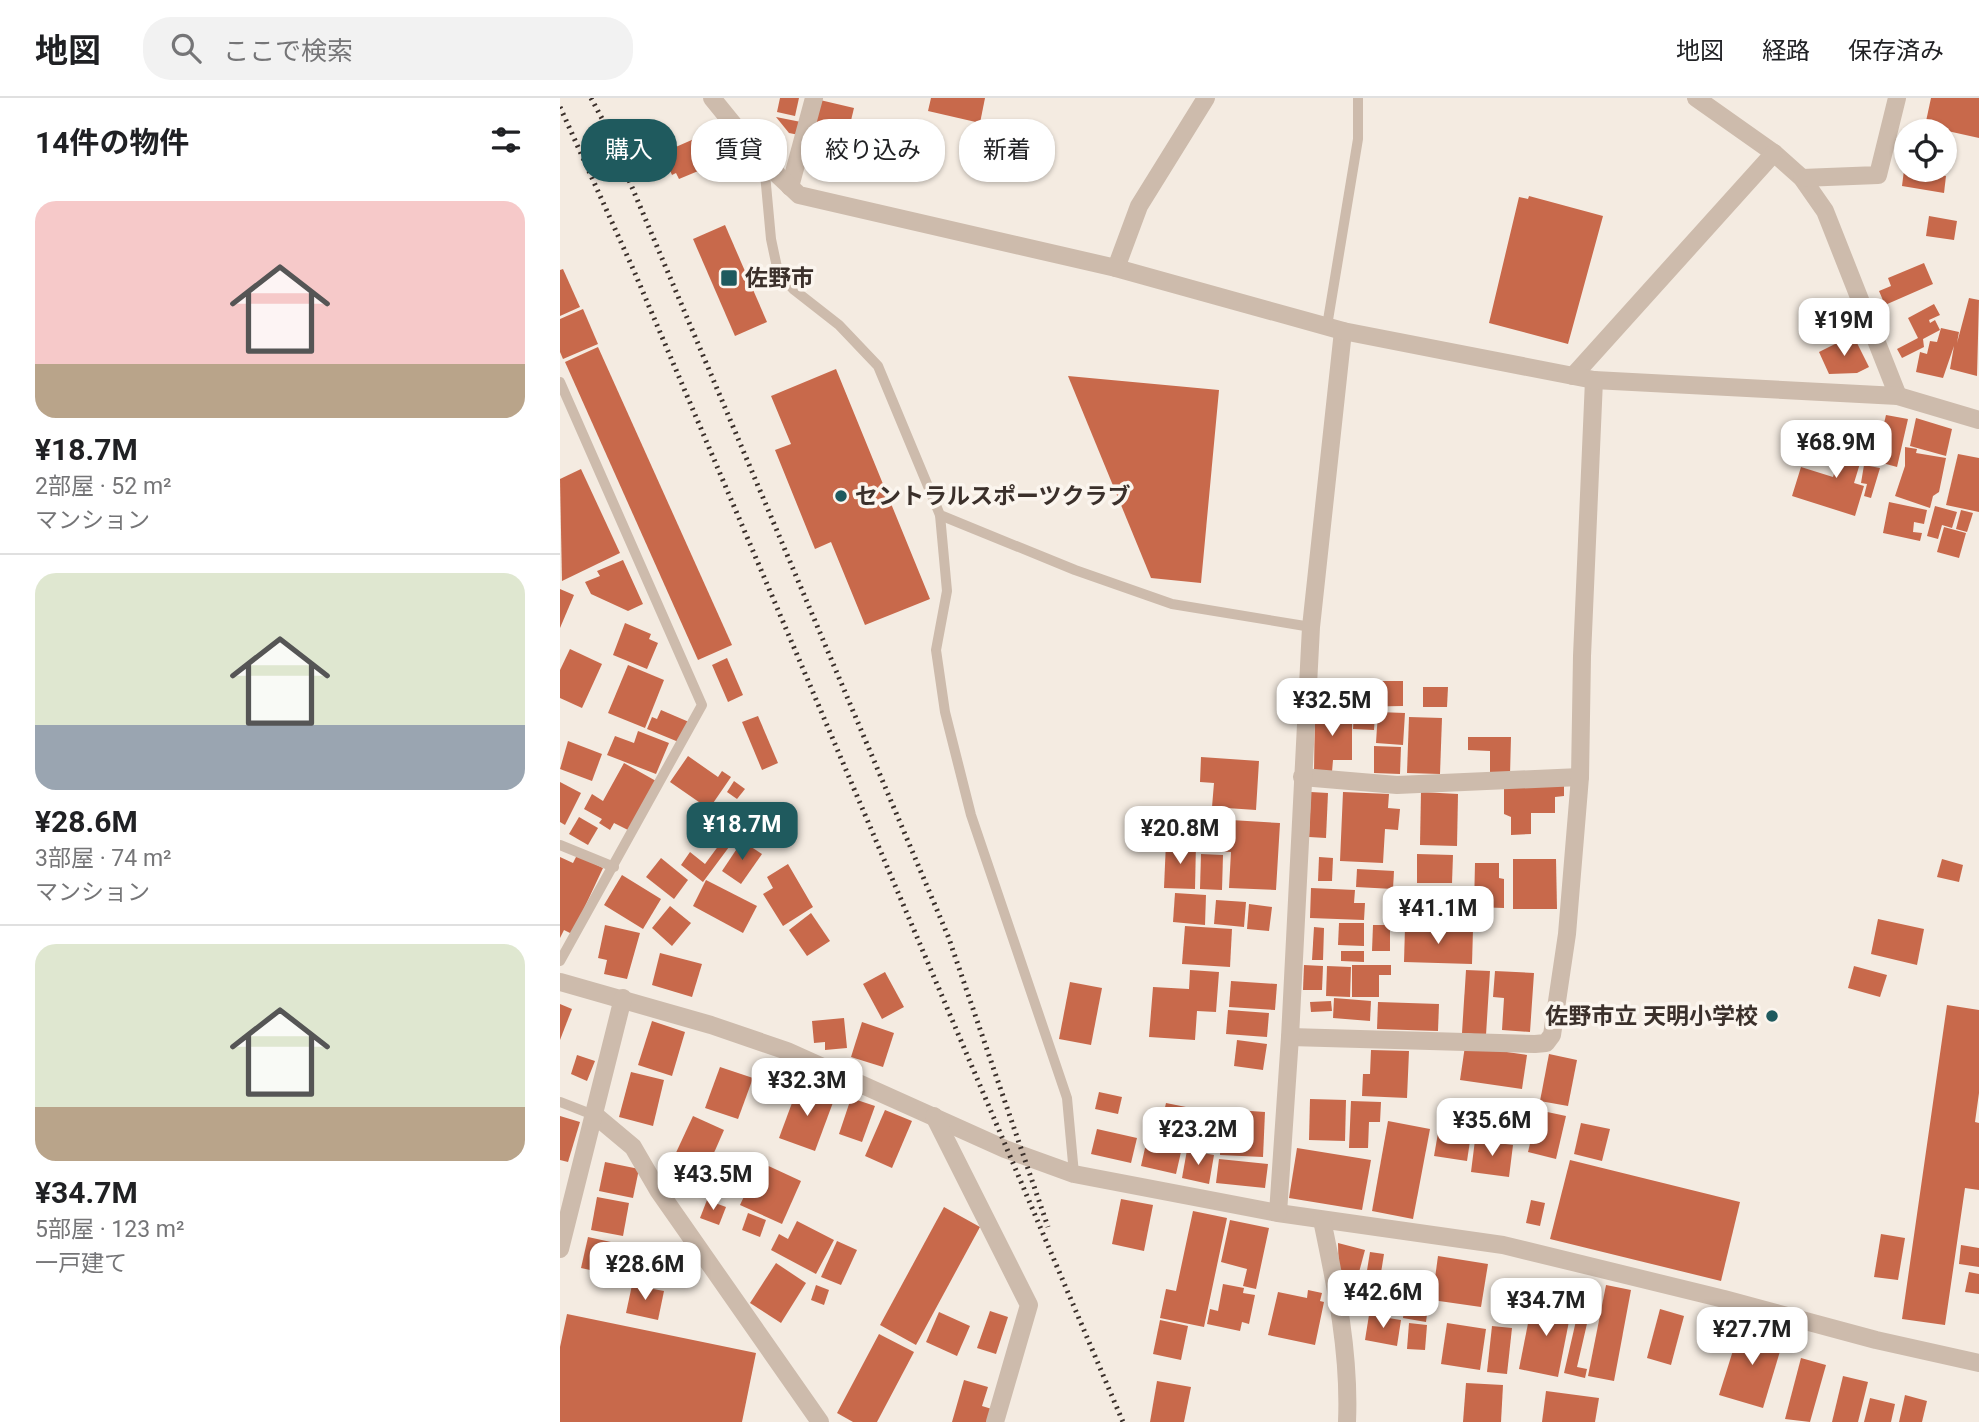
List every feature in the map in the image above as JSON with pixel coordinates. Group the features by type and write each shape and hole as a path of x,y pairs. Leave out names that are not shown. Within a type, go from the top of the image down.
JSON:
{"street":[{"path":"712,98 729,119"},
{"path":"789,187 814,98"},
{"path":"1116,268 1139,206 1206,98"},
{"path":"1696,98 1774,153 1802,178 1825,211 1898,396"},
{"path":"1802,178 1878,175 1897,98"},
{"path":"1573,376 1774,153"},
{"path":"784,182 799,195 1116,268 1335,328 1573,376 1594,380 1898,396 1979,420"},
{"path":"1278,1213 1311,627 1335,328"},
{"path":"1290,1037 1546,1043 1552,1035 1567,934 1580,777 1581,656 1594,380"},
{"path":"1302,777 1397,785 1580,777"},
{"path":"560,982 623,998 787,1051 1005,1149 1074,1174 1278,1213 1503,1245 1724,1299 1876,1340 1979,1363"},
{"path":"560,1250 596,1116 623,998"},
{"path":"596,1116 633,1147 658,1190 820,1422"},
{"path":"933,1116 1029,1305 995,1422"},
{"path":"1322,1220 1340,1306 1348,1390 1346,1422"}],"lane":[{"path":"1335,328 1358,139 1358,98"},
{"path":"766,182 771,239 778,272 793,289 839,325 878,366 940,515 947,591 936,650 945,712 971,815 1067,1097 1074,1174"},
{"path":"560,382 702,705 560,961"},
{"path":"940,515 1075,570 1172,604 1311,627"},
{"path":"560,845 614,867"},
{"path":"560,1102 596,1116"}],"building":[{"path":"780,98 799,98 795,116 777,112"},
{"path":"931,98 985,98 981,119 963,119 928,111"},
{"path":"1931,98 1979,98 1979,138 1957,133 1957,119 1926,119"},
{"path":"820,100 854,108 851,119 815,119"},
{"path":"787,119 801,122 799,135 789,133"},
{"path":"691,140 691,174 679,179 677,175 677,146"},
{"path":"1902,182 1945,182 1944,193 1902,186"},
{"path":"1529,196 1603,216 1568,344 1489,323 1519,197 1528,199"},
{"path":"1929,216 1957,221 1954,240 1926,236"},
{"path":"725,225 767,322 735,336 693,239"},
{"path":"1924,263 1933,284 1885,305 1879,291 1891,286 1888,278"},
{"path":"563,269 580,307 560,316 560,270"},
{"path":"1969,298 1979,300 1977,376 1950,369 1954,346 1943,378 1916,372 1920,352 1927,354 1930,341 1937,342 1941,328 1959,332 1957,343"},
{"path":"1934,304 1940,315 1929,320 1930,323 1935,320 1940,330 1923,339 1924,347 1902,358 1897,349 1918,338 1908,318"},
{"path":"583,309 598,344 563,359 560,352 560,319"},
{"path":"1853,335 1869,367 1857,373 1829,374 1819,352"},
{"path":"598,347 732,645 698,660 565,362"},
{"name":"セントラルスポーツクラブ","path":"836,369 930,599 865,625 831,542 815,549 775,450 791,444 771,396"},
{"path":"1068,376 1219,390 1201,583 1151,578"},
{"path":"1886,415 1908,419 1897,467 1875,461"},
{"path":"1916,418 1952,429 1946,456 1910,446"},
{"path":"1847,431 1868,437 1854,483 1864,486 1855,516 1792,496 1801,467 1833,477"},
{"path":"1905,447 1917,449 1916,453 1946,458 1939,492 1933,496 1930,508 1895,496 1905,466"},
{"path":"1958,454 1979,458 1979,512 1946,505"},
{"path":"1864,465 1880,468 1871,498 1864,496 1867,484 1861,483"},
{"path":"581,469 620,553 562,581 560,479"},
{"path":"1889,502 1927,510 1924,524 1914,522 1913,532 1922,533 1920,541 1883,533"},
{"path":"1935,506 1957,512 1952,528 1942,525 1938,539 1927,536"},
{"path":"1961,510 1973,513 1967,532 1956,529"},
{"path":"1944,527 1966,533 1959,558 1937,552"},
{"path":"623,560 643,604 628,611 591,594 585,582 600,576 597,571"},
{"path":"560,589 574,595 560,628"},
{"path":"625,623 651,634 649,639 658,643 647,669 613,655"},
{"path":"570,649 602,664 582,708 560,698 560,670"},
{"path":"727,658 743,695 728,702 712,665"},
{"path":"628,665 664,680 645,728 608,713"},
{"path":"1347,681 1403,681 1403,706 1347,707"},
{"path":"1423,687 1448,687 1447,707 1423,707"},
{"path":"1315,709 1352,709 1352,760 1333,760 1332,772 1314,772"},
{"path":"661,710 689,722 681,743 647,729 652,717 657,719"},
{"path":"1378,712 1405,713 1403,745 1376,743"},
{"path":"1354,713 1375,714 1374,730 1353,729"},
{"path":"758,716 778,763 762,770 742,722"},
{"path":"1409,717 1442,718 1440,774 1407,773"},
{"path":"638,731 669,743 656,774 607,755 615,736 634,743"},
{"path":"1468,737 1511,737 1510,775 1490,775 1490,751 1468,750"},
{"path":"568,741 602,754 592,781 560,769"},
{"path":"1374,746 1401,747 1400,774 1374,773"},
{"path":"688,756 718,777 722,771 731,777 709,809 670,782"},
{"path":"1201,757 1259,761 1256,810 1212,807 1214,783 1200,782"},
{"path":"624,763 656,781 628,830 614,823 610,830 599,823 602,819 584,809 592,794 603,801"},
{"path":"734,781 745,789 737,799 727,792"},
{"path":"560,782 581,793 565,825 560,822"},
{"path":"1504,785 1564,785 1564,796 1555,797 1555,813 1531,813 1531,834 1511,835 1511,817 1504,814"},
{"path":"1311,792 1328,793 1326,838 1309,837"},
{"path":"1343,792 1389,794 1388,808 1400,809 1398,830 1385,829 1383,863 1340,861"},
{"path":"1421,792 1458,794 1457,846 1420,845"},
{"path":"1174,814 1196,817 1194,832 1172,828"},
{"path":"1198,814 1213,817 1211,829 1196,826"},
{"path":"579,817 598,828 588,845 569,834"},
{"path":"1214,819 1280,823 1276,890 1229,888 1231,852 1212,851"},
{"path":"722,841 729,847 703,882 681,865 690,852 705,864"},
{"path":"742,841 762,854 741,884 722,871"},
{"path":"1166,842 1196,843 1195,889 1164,888"},
{"path":"1201,854 1223,855 1222,890 1200,889"},
{"path":"1417,854 1453,855 1452,883 1417,883"},
{"path":"577,855 603,868 572,934 564,930 560,938 560,857 573,863"},
{"path":"1319,857 1333,858 1332,881 1318,881"},
{"path":"661,858 688,880 674,899 646,877"},
{"path":"1513,859 1556,859 1557,909 1513,909"},
{"path":"1942,859 1963,865 1959,882 1937,877"},
{"path":"1475,863 1499,863 1499,878 1504,879 1504,908 1474,907"},
{"path":"788,864 813,907 783,926 763,894 773,888 767,877"},
{"path":"1357,869 1394,871 1393,889 1356,887"},
{"path":"622,875 661,899 643,929 604,905"},
{"path":"706,880 757,906 743,933 693,906"},
{"path":"1311,888 1355,890 1354,903 1365,903 1364,920 1310,918"},
{"path":"1424,889 1455,889 1455,915 1424,915"},
{"path":"1175,893 1206,895 1205,925 1173,922"},
{"path":"1216,900 1246,902 1244,927 1214,924"},
{"path":"1249,904 1272,907 1269,931 1247,929"},
{"path":"670,906 691,923 672,946 652,928"},
{"path":"811,913 830,941 807,956 789,930"},
{"path":"1878,919 1924,929 1917,965 1871,954"},
{"path":"1339,923 1364,923 1364,946 1338,945"},
{"path":"605,925 640,933 627,979 604,974 607,960 598,958"},
{"path":"1373,925 1390,925 1390,951 1372,951"},
{"path":"1185,926 1232,929 1230,967 1182,964"},
{"path":"1314,927 1324,928 1323,960 1312,960"},
{"path":"1405,927 1473,929 1472,964 1404,962"},
{"path":"1341,951 1364,951 1364,962 1341,961"},
{"path":"660,953 702,964 692,997 652,985"},
{"path":"1304,965 1323,966 1322,990 1303,990"},
{"path":"1352,965 1391,965 1391,975 1379,975 1379,997 1352,997"},
{"path":"1327,966 1351,967 1350,997 1326,996"},
{"path":"1854,966 1887,975 1880,997 1848,988"},
{"path":"1190,970 1219,972 1216,1012 1197,1011 1195,1040 1149,1037 1153,987 1189,989"},
{"path":"1466,970 1490,971 1486,1035 1462,1033"},
{"path":"1495,971 1534,973 1530,1032 1502,1030 1504,998 1493,997"},
{"path":"885,972 904,1007 882,1019 863,984"},
{"path":"1231,981 1277,984 1275,1010 1229,1007"},
{"path":"1070,982 1102,988 1091,1045 1059,1039"},
{"path":"1334,998 1371,1001 1370,1021 1333,1018"},
{"path":"1331,1001 1332,1011 1311,1012 1310,1002"},
{"path":"1378,1002 1439,1004 1438,1031 1377,1029"},
{"path":"560,1004 572,1009 560,1040"},
{"path":"1947,1005 1979,1010 1979,1093 1975,1122 1979,1123 1979,1190 1965,1188 1945,1325 1902,1319"},
{"path":"1228,1010 1269,1013 1267,1037 1226,1034"},
{"path":"844,1018 847,1048 825,1050 825,1042 814,1043 812,1021"},
{"path":"652,1021 685,1032 672,1076 638,1065"},
{"path":"862,1022 894,1033 883,1067 851,1057"},
{"path":"1237,1040 1267,1044 1263,1070 1234,1066"},
{"path":"1465,1046 1527,1055 1522,1089 1460,1080"},
{"path":"1371,1050 1409,1051 1407,1098 1362,1096 1363,1074 1370,1074"},
{"path":"1549,1054 1577,1060 1568,1106 1540,1101"},
{"path":"577,1055 595,1061 587,1081 571,1074"},
{"path":"720,1067 753,1078 738,1119 705,1108"},
{"path":"631,1072 664,1080 653,1126 619,1117"},
{"path":"799,1084 835,1097 815,1151 779,1138"},
{"path":"1099,1092 1122,1097 1118,1114 1095,1109"},
{"path":"851,1098 875,1106 862,1142 839,1134"},
{"path":"1310,1099 1346,1100 1345,1141 1309,1140"},
{"path":"1351,1101 1381,1102 1380,1122 1369,1122 1368,1148 1349,1148"},
{"path":"1166,1103 1191,1108 1176,1174 1141,1166 1145,1148 1155,1150"},
{"path":"1222,1109 1265,1112 1263,1157 1220,1155"},
{"path":"885,1110 912,1121 892,1168 865,1156"},
{"path":"1538,1110 1566,1116 1556,1159 1528,1152"},
{"path":"560,1116 580,1122 568,1162 560,1160"},
{"path":"693,1116 724,1130 706,1171 674,1157"},
{"path":"1441,1116 1473,1121 1467,1161 1434,1156"},
{"path":"1201,1121 1220,1125 1214,1153 1195,1149"},
{"path":"1388,1121 1430,1129 1413,1219 1372,1211"},
{"path":"1581,1123 1610,1129 1602,1161 1574,1154"},
{"path":"1097,1129 1137,1138 1131,1163 1091,1154"},
{"path":"1475,1140 1513,1145 1509,1177 1471,1172"},
{"path":"1297,1148 1371,1160 1362,1210 1289,1198"},
{"path":"1187,1150 1214,1155 1209,1184 1182,1178"},
{"path":"1219,1159 1268,1164 1265,1188 1216,1183"},
{"path":"1570,1160 1740,1202 1721,1281 1550,1239"},
{"path":"605,1162 639,1169 633,1198 599,1191"},
{"path":"760,1162 801,1181 782,1224 740,1205"},
{"path":"597,1197 629,1203 623,1236 591,1230"},
{"path":"1121,1199 1153,1205 1144,1251 1112,1244"},
{"path":"707,1200 726,1207 719,1225 700,1218"},
{"path":"1531,1200 1545,1203 1540,1226 1526,1223"},
{"path":"944,1207 980,1227 916,1345 880,1325"},
{"path":"1193,1211 1227,1218 1204,1327 1160,1318 1166,1289 1176,1291"},
{"path":"748,1213 766,1220 760,1237 742,1230"},
{"path":"1230,1220 1269,1228 1256,1289 1243,1286 1247,1269 1221,1262"},
{"path":"797,1221 834,1240 816,1274 771,1250 779,1234 788,1239"},
{"path":"1881,1234 1905,1238 1898,1280 1874,1277"},
{"path":"588,1237 620,1244 613,1275 581,1268"},
{"path":"837,1241 857,1250 841,1285 821,1277"},
{"path":"1338,1243 1365,1250 1358,1276 1339,1276"},
{"path":"641,1245 671,1252 664,1280 635,1273"},
{"path":"1961,1245 1979,1248 1979,1267 1959,1264"},
{"path":"1370,1252 1384,1254 1376,1304 1362,1301"},
{"path":"1438,1256 1488,1264 1481,1307 1432,1300"},
{"path":"776,1263 806,1283 781,1323 750,1303"},
{"path":"1969,1272 1979,1274 1979,1294 1965,1292"},
{"path":"1383,1276 1407,1281 1400,1310 1377,1306"},
{"path":"1408,1281 1431,1285 1426,1322 1403,1318"},
{"path":"1223,1284 1244,1288 1243,1293 1255,1295 1249,1324 1242,1322 1240,1331 1207,1324 1210,1309 1218,1311"},
{"path":"632,1285 664,1291 658,1320 626,1313"},
{"path":"816,1285 829,1290 824,1305 811,1300"},
{"path":"1606,1285 1631,1290 1614,1381 1588,1376"},
{"path":"1308,1290 1322,1293 1320,1301 1324,1302 1315,1345 1268,1335 1278,1292 1307,1298"},
{"path":"1533,1298 1572,1306 1558,1377 1519,1369"},
{"path":"1660,1309 1684,1316 1671,1365 1647,1358"},
{"path":"990,1311 1008,1317 996,1354 977,1348"},
{"path":"939,1312 970,1326 957,1356 926,1342"},
{"path":"1578,1312 1589,1315 1577,1367 1587,1369 1585,1378 1564,1373"},
{"path":"567,1314 756,1353 742,1422 560,1422 560,1347"},
{"path":"1369,1315 1401,1320 1397,1346 1365,1340"},
{"path":"1160,1320 1188,1326 1181,1360 1153,1354"},
{"path":"1409,1323 1427,1325 1425,1350 1407,1349"},
{"path":"1447,1323 1486,1329 1480,1370 1441,1364"},
{"path":"1741,1325 1784,1338 1763,1408 1719,1395"},
{"path":"1492,1326 1512,1328 1507,1374 1487,1372"},
{"path":"879,1334 914,1352 877,1422 853,1422 837,1413"},
{"path":"1801,1358 1826,1365 1810,1422 1785,1419"},
{"path":"1843,1376 1868,1382 1858,1422 1832,1422"},
{"path":"964,1380 988,1387 982,1406 995,1410 991,1422 952,1422"},
{"path":"1157,1381 1191,1387 1184,1422 1150,1422"},
{"path":"1466,1383 1503,1385 1501,1422 1463,1422"},
{"path":"1546,1391 1599,1398 1595,1422 1542,1422"},
{"path":"1905,1395 1927,1401 1922,1422 1899,1422"},
{"path":"1870,1398 1895,1404 1891,1422 1864,1422"}],"railway":[{"path":"591,98 607,128 948,936 1048,1227"},
{"path":"560,107 634,271 1123,1422"}],"place":[{"name":"佐野市","path":"729,278"},
{"name":"セントラルスポーツクラブ","path":"841,496"},
{"name":"佐野市立 天明小学校","path":"1772,1016"}]}
